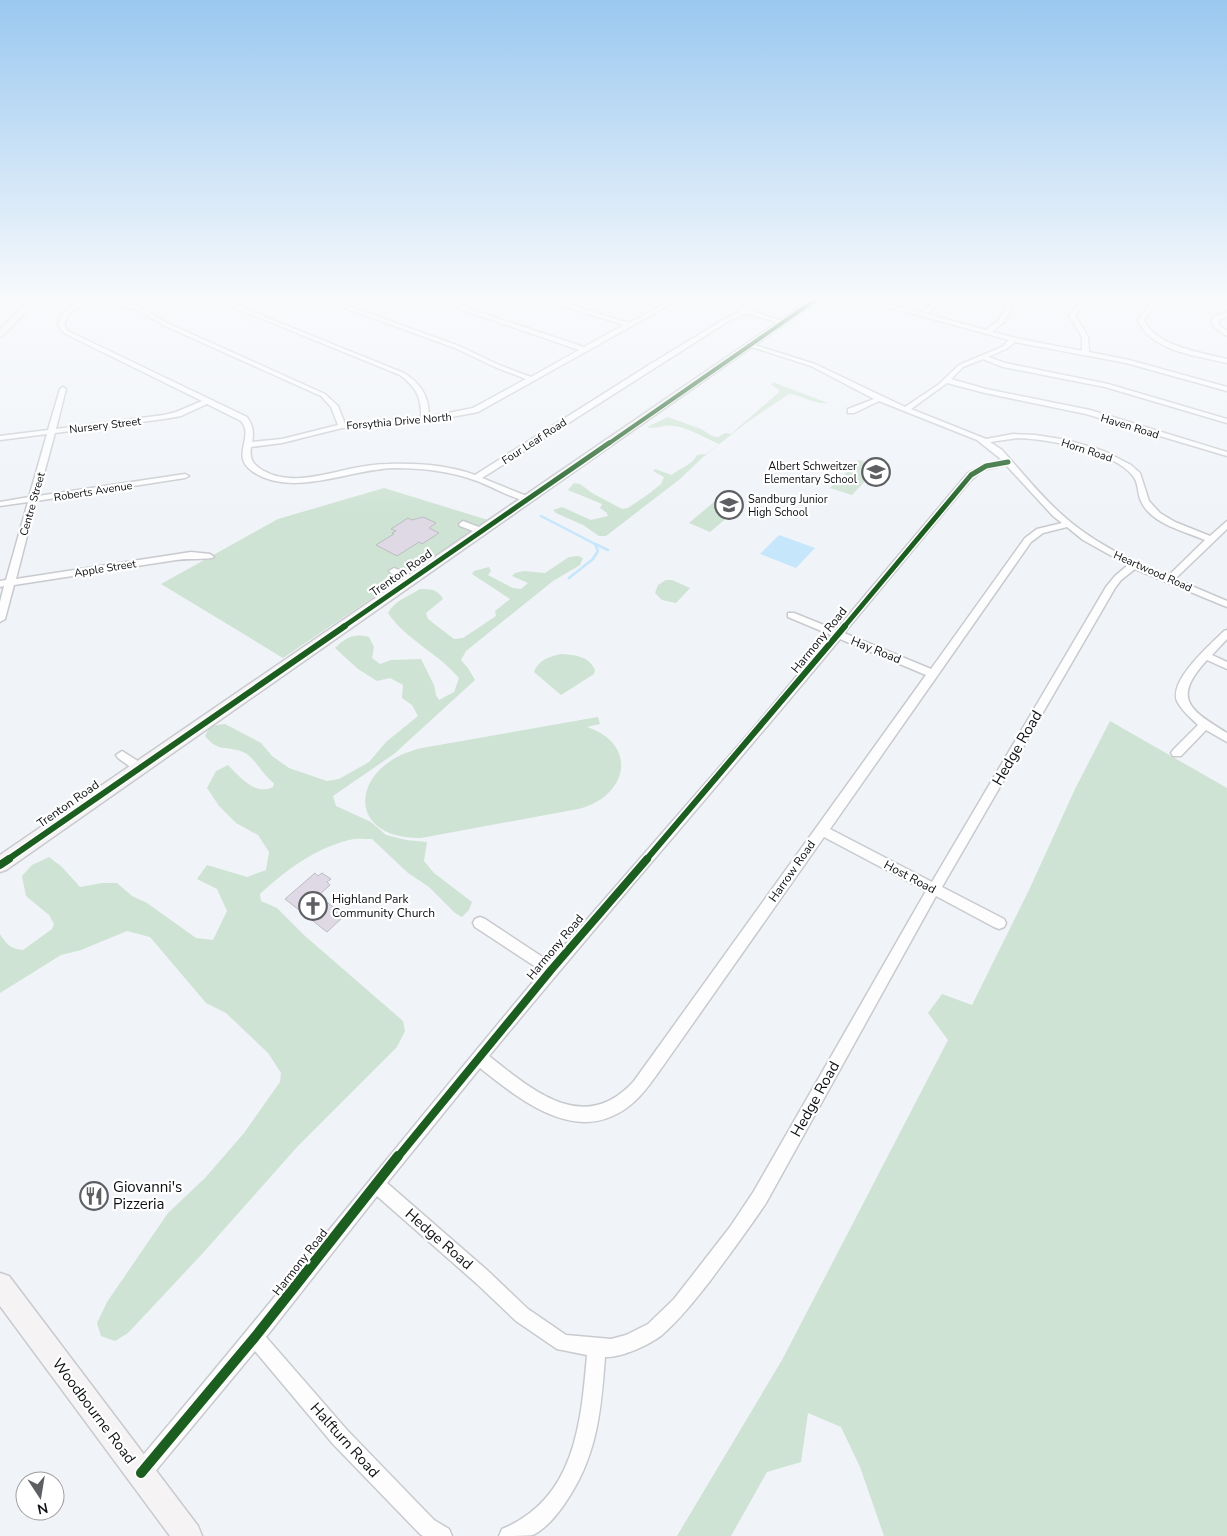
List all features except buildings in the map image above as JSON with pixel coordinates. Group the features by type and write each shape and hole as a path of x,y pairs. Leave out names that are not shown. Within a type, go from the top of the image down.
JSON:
{"main road":[{"name":"Trenton Road","path":"0,865 711,372"},
{"name":"Woodbourne Road","path":"0,1285 188,1536"}],"street":[{"path":"148,372 248,422 251,429 246,445 246,458 254,468 266,475 281,479 319,478 366,468 390,466 448,469 476,478 526,500"},
{"path":"271,372 323,395 334,406 342,426"},
{"path":"396,372 415,384 422,394 426,404 425,420"},
{"path":"512,372 531,379"},
{"name":"Forsythia Drive North","path":"246,445 289,440 342,426 425,420 475,410 544,372"},
{"name":"Four Leaf Road","path":"476,478 642,372"},
{"name":"Heartwood Road","path":"825,372 879,399 962,429 986,441 1068,524 1106,551 1134,565 1227,604"},
{"path":"906,410 955,372"},
{"path":"1037,372 1106,385 1227,421"},
{"path":"1165,372 1227,389"},
{"name":"Haven Road","path":"945,380 985,391 1087,412 1227,454"},
{"name":"Centre Street","path":"0,619 63,389"},
{"path":"851,411 879,399"},
{"name":"Nursery Street","path":"0,438 172,415 208,401"},
{"name":"Horn Road","path":"986,441 1010,436 1037,436 1072,444 1113,458 1125,464 1137,475 1143,500 1151,511 1212,540"},
{"name":"Harmony Road","path":"141,1473 255,1337 478,1057 755,734 973,472 990,464 1008,462"},
{"name":"Roberts Avenue","path":"0,504 185,476"},
{"path":"463,524 481,531"},
{"name":"Harrow Road","path":"478,1057 532,1098 564,1113 579,1115 599,1113 626,1099 638,1088 658,1061 1028,540 1040,531 1068,524"},
{"path":"1170,579 1227,524"},
{"name":"Apple Street","path":"0,584 191,555 210,557"},
{"name":"Hedge Road","path":"376,1184 482,1277 522,1315 563,1342 580,1346 611,1348 629,1343 654,1330 680,1305 736,1233 760,1197 934,889 1111,586 1134,565"},
{"path":"394,571 412,579"},
{"name":"Hay Road","path":"791,616 932,674"},
{"path":"1227,633 1184,680 1180,692 1187,710 1204,725 1227,738"},
{"path":"1206,656 1227,666"},
{"path":"1176,753 1204,725"},
{"path":"122,755 140,768"},
{"name":"Host Road","path":"821,830 999,923"},
{"path":"480,923 551,970"},
{"name":"Halfturn Road","path":"255,1337 340,1437 427,1527 442,1536"},
{"path":"509,1536 534,1523 545,1513 565,1489 573,1475 585,1448 589,1430 597,1346"}],"green space":[{"path":"773,382 828,403 818,403 789,394 746,423 703,457 680,479 606,536 599,536 583,525 553,510 562,507 591,520 608,516 600,508 602,504 568,490 574,483 580,484 592,493 622,509 628,508 661,484 664,477 653,471 655,469 672,475 689,464 697,455 706,454 719,444 680,427 647,427 668,417 701,429 712,436 718,437 725,433 731,434 778,393 779,390 771,385"},
{"path":"859,460 879,466 852,495 830,488"},
{"path":"384,488 488,520 283,658 161,584 278,519"},
{"path":"720,497 742,505 710,532 689,523"},
{"path":"578,556 583,558 580,565 553,581 466,651 461,660 475,680 394,754 333,796 336,806 371,822 386,835 406,840 427,842 424,861 434,873 472,902 469,910 462,917 455,913 429,887 408,873 372,839 352,839 324,849 301,861 260,894 261,901 277,908 305,936 403,1021 405,1031 397,1047 297,1147 202,1254 128,1333 115,1341 101,1336 97,1323 107,1302 168,1213 205,1178 244,1133 280,1082 281,1073 268,1053 226,1013 206,1003 150,937 127,931 81,950 61,955 0,993 0,934 9,945 23,950 52,929 54,924 49,915 26,896 22,876 32,865 49,857 62,867 80,887 102,883 117,883 132,896 147,903 196,938 213,940 227,911 217,889 197,879 207,865 247,877 266,870 269,852 258,835 236,823 219,806 207,788 216,771 228,765 243,780 254,787 266,789 273,787 274,783 247,754 214,745 205,736 210,726 225,724 261,743 272,756 289,768 327,781 339,779 369,762 386,742 418,716 412,705 402,698 403,685 390,678 377,681 358,669 335,648 339,644 359,635 369,637 374,647 372,658 380,664 391,660 421,659 439,700 454,692 459,678 442,661 395,623 388,613 394,605 420,589 436,591 443,599 426,613 428,619 454,639 463,638 496,616 495,611 510,599 472,574 474,571 489,567 491,571 488,575 513,588 521,589 528,583 512,576 515,573 524,571 545,573 569,557"},
{"path":"666,580 672,580 690,588 676,603 662,600 655,593 658,585"},
{"path":"562,654 585,659 595,670 594,674 561,695 534,672 538,664 545,659"},
{"path":"598,717 600,724 587,727 604,735 615,746 620,758 621,770 616,783 608,794 595,803 578,809 421,838 396,835 378,827 368,814 365,799 369,784 380,769 398,757 422,748"},
{"path":"1110,721 1227,788 1227,1536 884,1536 860,1467 841,1427 808,1413 801,1462 767,1472 731,1536 677,1536 782,1360 948,1040 928,1013 942,994 972,1005 1029,890 1075,789"}],"water":[{"path":"779,535 815,548 796,568 760,554"}],"waterway":[{"path":"541,516 595,544"},
{"path":"569,578 593,559 598,551 595,544"},
{"path":"595,544 608,550"}],"cycle path":[{"path":"0,865 712,372"},
{"path":"141,1473 255,1337 414,1136 551,970 755,734 967,479 981,468 1008,462"}],"place":[{"name":"Albert Schweitzer Elementary School","path":"876,472"},
{"name":"Sandburg Junior High School","path":"729,505"},
{"name":"Highland Park Community Church","path":"313,906"},
{"name":"Giovanni's Pizzeria","path":"94,1196"}]}
